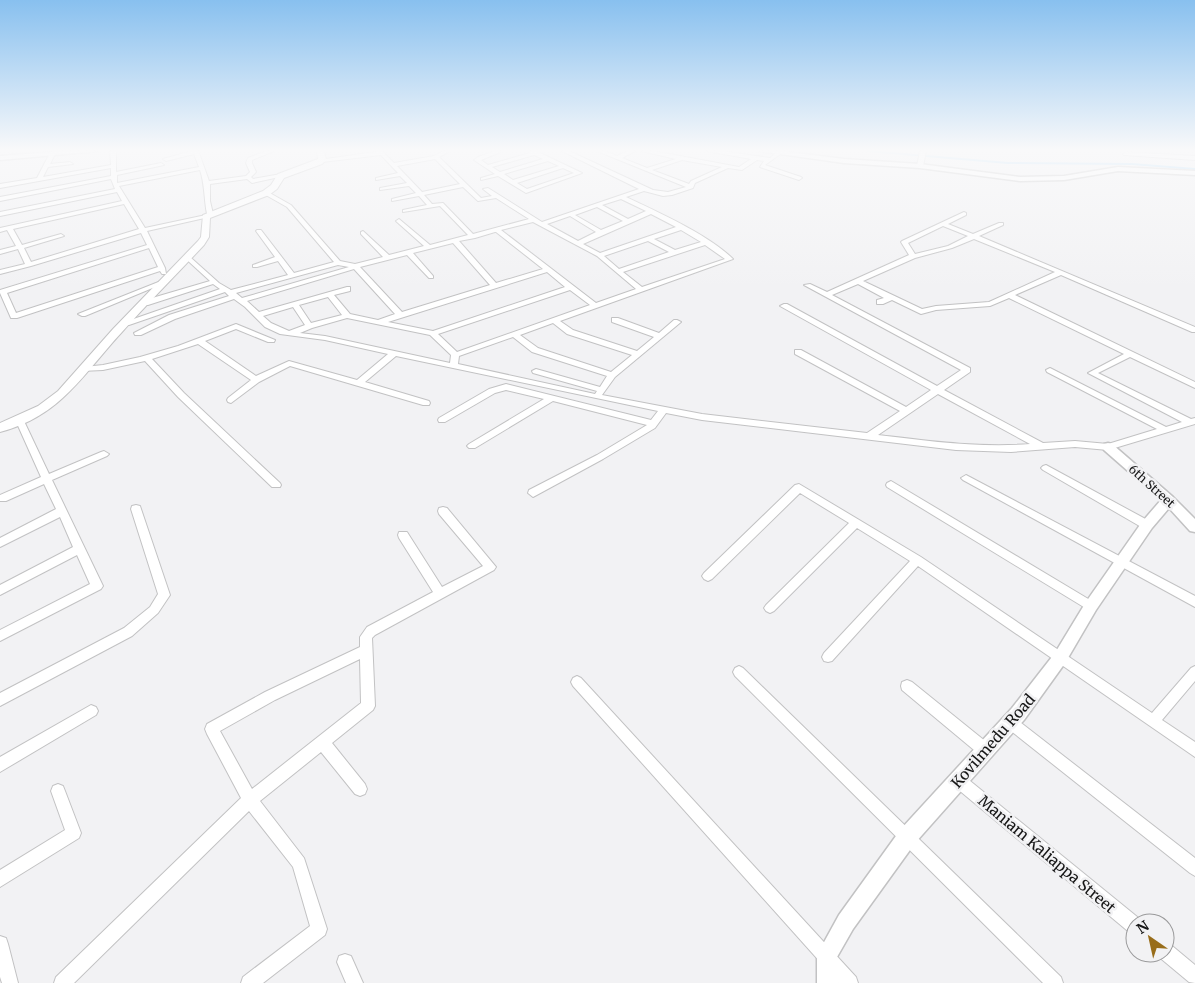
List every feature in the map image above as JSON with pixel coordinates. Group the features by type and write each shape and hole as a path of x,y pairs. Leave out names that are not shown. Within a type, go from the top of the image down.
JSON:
{"main road":[{"path":"0,428 42,409 55,399 165,280 188,258 205,237 208,215 256,197"}],"street":[{"path":"0,214 77,197"},
{"path":"82,314 165,280 162,268 143,230 122,197"},
{"path":"0,272 143,230 208,215 207,197"},
{"path":"273,197 289,206 338,263"},
{"path":"394,200 412,197"},
{"path":"423,197 430,205"},
{"path":"477,197 480,200 494,197"},
{"path":"499,197 534,220 599,256 641,290"},
{"path":"455,355 730,259 707,242 652,211 621,197 542,224"},
{"path":"0,230 125,202"},
{"path":"405,211 441,204 473,236"},
{"path":"597,205 628,221"},
{"path":"579,244 601,232 652,211"},
{"path":"570,214 601,232"},
{"path":"913,256 904,242 964,214"},
{"path":"126,322 168,309 349,270 355,266 456,242 534,220"},
{"path":"399,221 430,248"},
{"path":"943,224 1062,272 1195,330"},
{"path":"827,295 913,256 936,251 1001,224"},
{"path":"9,228 29,265"},
{"path":"599,256 680,228"},
{"path":"259,231 292,275"},
{"path":"498,231 595,306"},
{"path":"363,233 388,258"},
{"path":"0,252 61,236"},
{"path":"649,239 675,253"},
{"path":"456,242 494,286"},
{"path":"619,271 707,242"},
{"path":"150,246 3,292 14,316 162,268"},
{"path":"409,253 431,277"},
{"path":"188,258 214,282 274,329 290,334 326,338 600,393 664,410 868,437 983,449 1075,444 1108,447 1192,422"},
{"path":"255,266 279,258"},
{"path":"138,334 172,317 233,295 292,275 338,263 355,266 400,315"},
{"path":"378,322 549,269"},
{"path":"858,281 921,312 936,308 990,304 1062,272"},
{"path":"145,303 214,282"},
{"path":"808,285 967,370 868,437"},
{"path":"290,334 309,326 347,316 433,333 571,287"},
{"path":"258,315 347,289"},
{"path":"330,294 347,316"},
{"path":"1009,295 1195,385"},
{"path":"880,302 890,298"},
{"path":"295,304 309,326"},
{"path":"784,306 1041,447"},
{"path":"168,309 176,325"},
{"path":"554,320 570,332 638,354"},
{"path":"615,320 660,336"},
{"path":"600,393 612,375 677,322"},
{"path":"84,369 113,367 146,358 199,341 236,326 271,340"},
{"path":"433,333 455,355 454,365"},
{"path":"513,334 535,350 612,375"},
{"path":"199,341 256,380"},
{"path":"358,384 395,352"},
{"path":"798,352 907,411"},
{"path":"1131,353 1092,373 1192,422"},
{"path":"146,358 181,395 276,485"},
{"path":"231,400 256,380 289,364 426,403"},
{"path":"1050,370 1165,430"},
{"path":"536,371 600,393"},
{"path":"442,420 500,387 512,388 654,424"},
{"path":"472,446 552,398"},
{"path":"533,493 600,458 654,424 664,410"},
{"path":"0,636 97,586 19,419"},
{"name":"6th Street","path":"1108,447 1169,500 1195,527"},
{"path":"2,498 104,454"},
{"path":"1046,468 1147,524"},
{"path":"966,478 1195,602"},
{"path":"892,485 1091,606"},
{"path":"708,576 800,488 917,560 1195,750"},
{"name":"Kovilmedu Road","path":"826,955 846,922 908,836 1011,723 1060,658 1091,606 1124,562 1147,524 1169,500"},
{"path":"0,700 128,632 154,610 164,595 136,509"},
{"path":"0,542 62,511"},
{"path":"62,983 250,800 368,706 366,637 371,631 490,567 443,512"},
{"path":"770,608 856,524"},
{"path":"403,535 440,593"},
{"path":"0,590 80,548"},
{"path":"828,657 917,560"},
{"path":"249,983 319,929 299,863 250,800 212,729 270,696 366,650"},
{"path":"739,672 908,836 1055,983"},
{"path":"1153,721 1195,672"},
{"path":"577,682 850,983"},
{"path":"907,686 985,750"},
{"path":"0,765 91,711"},
{"path":"1011,723 1195,868"},
{"path":"322,742 360,789"},
{"name":"Maniam Kaliappa Street","path":"959,781 1125,918"},
{"path":"0,879 74,833 58,791"},
{"path":"0,944 10,983"},
{"path":"826,955 828,983"},
{"path":"1175,959 1195,976"},
{"path":"344,962 355,983"}]}
